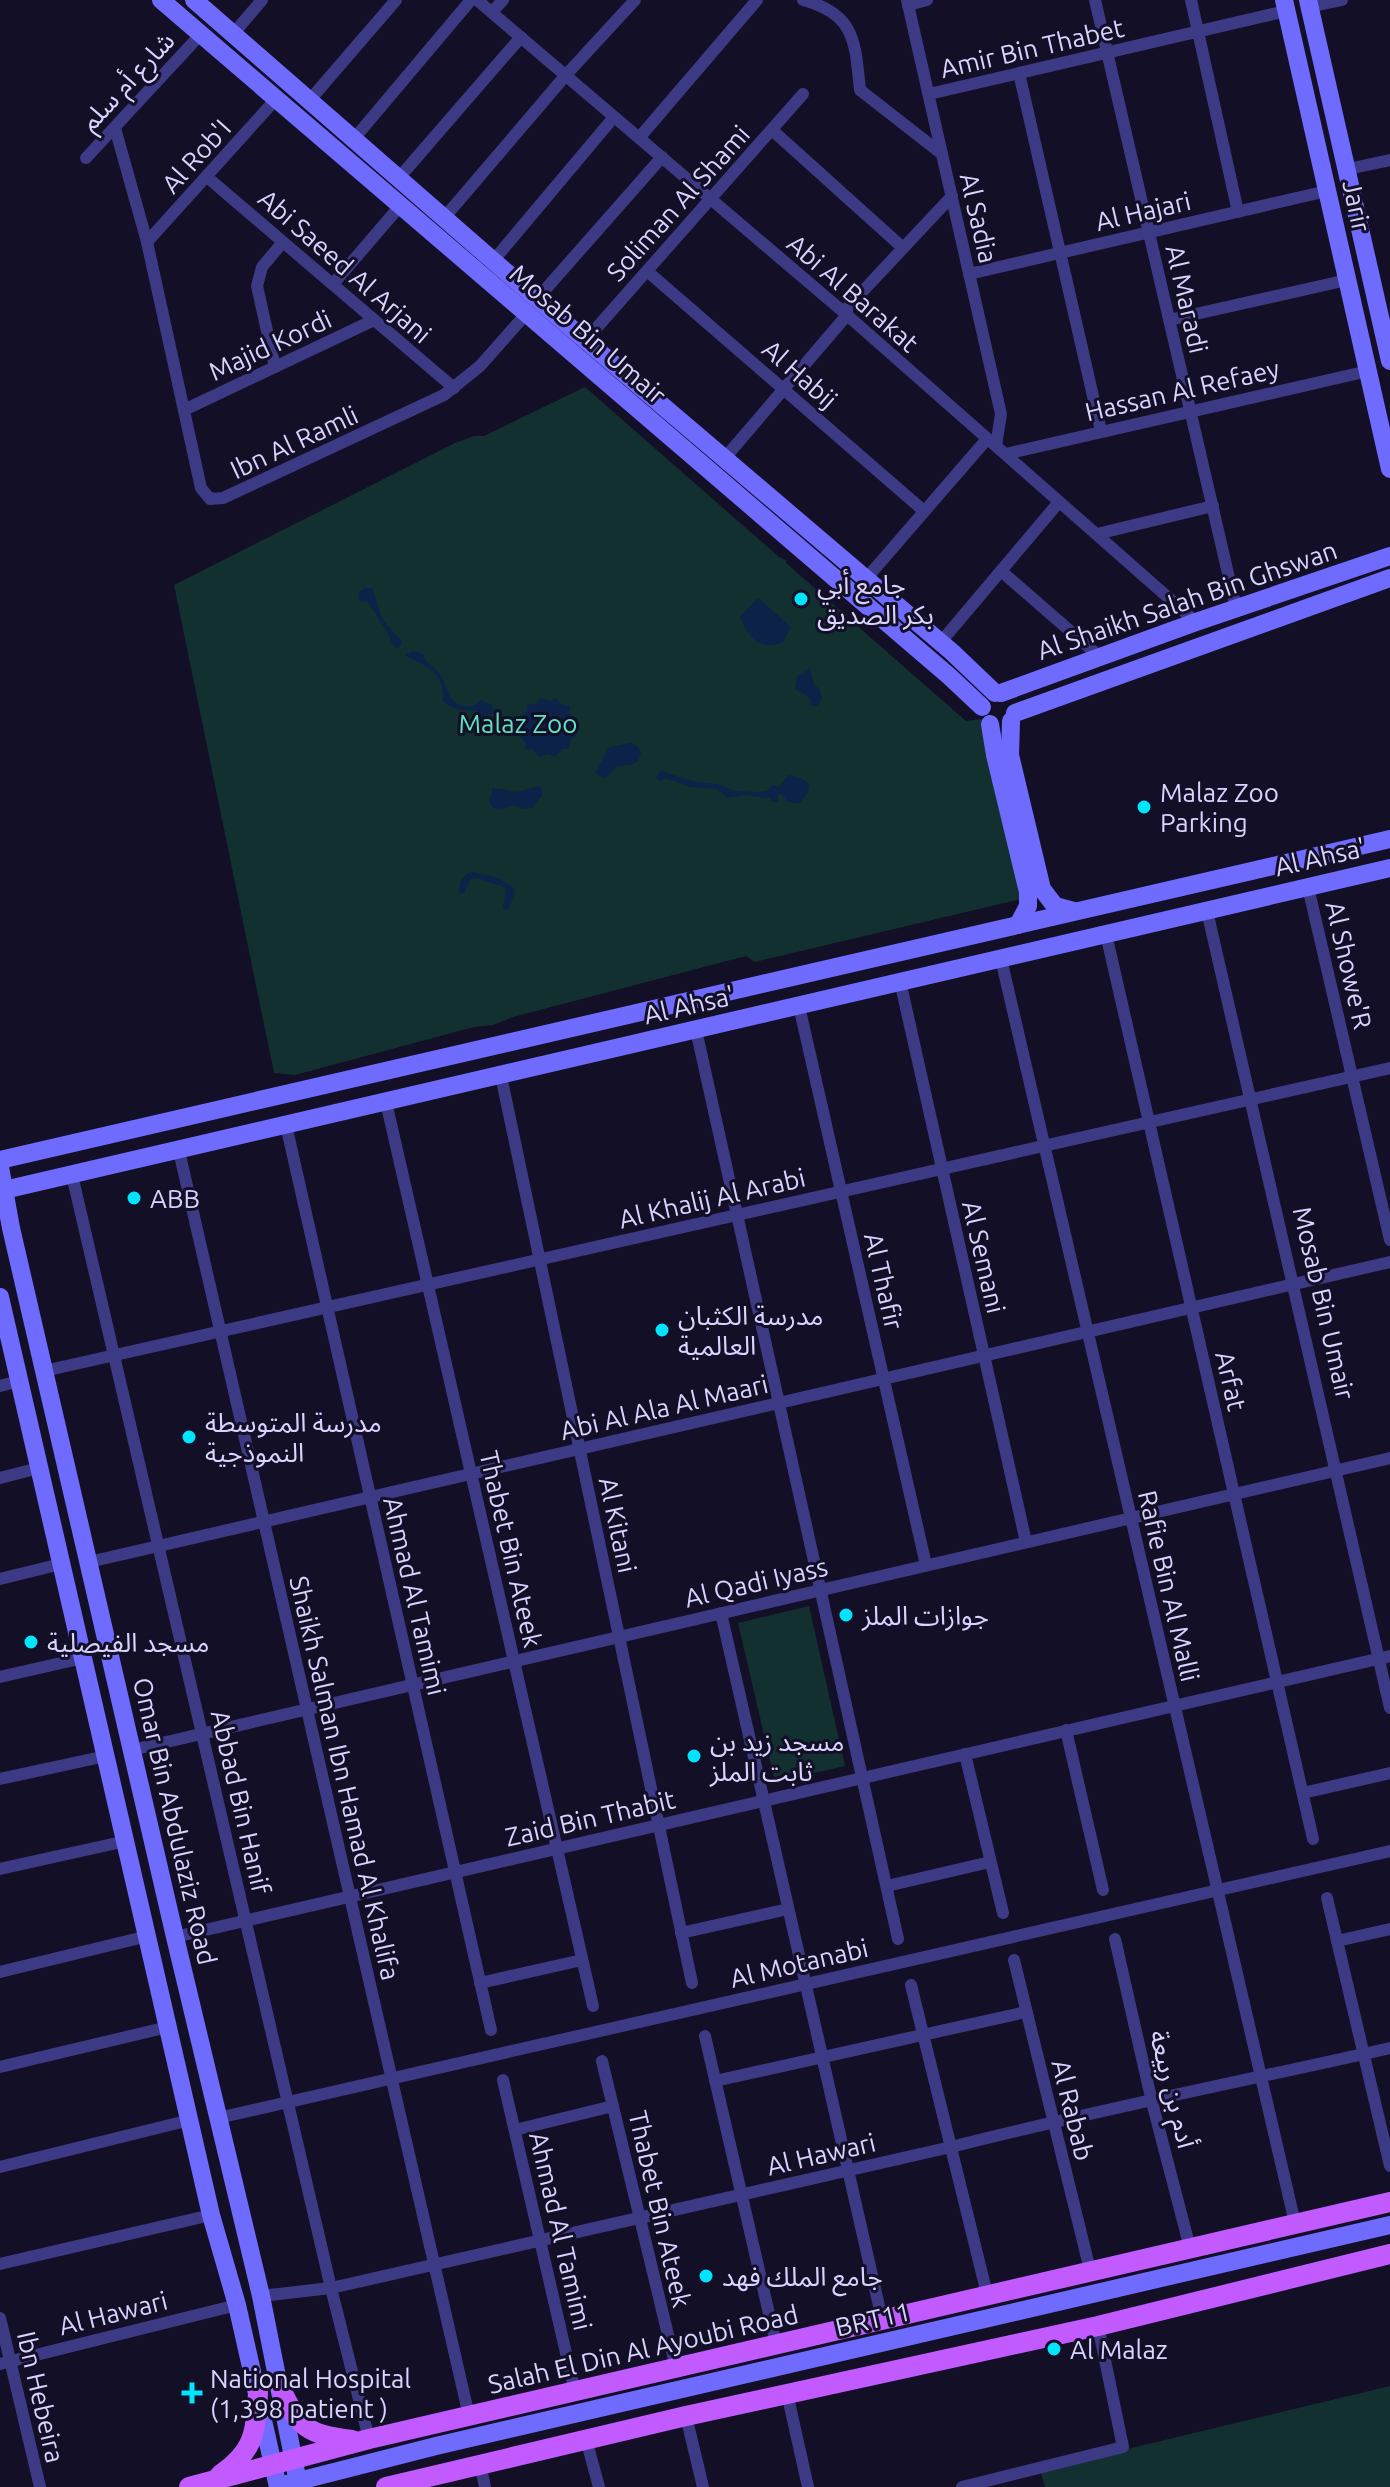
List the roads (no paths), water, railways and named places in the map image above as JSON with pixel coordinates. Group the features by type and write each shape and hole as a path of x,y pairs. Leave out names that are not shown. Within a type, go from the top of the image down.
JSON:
{"main road":[{"name":"Mosab Bin Umair","path":"161,0 432,234 531,307 585,341 940,643 993,698"},
{"name":"Mosab Bin Umair","path":"194,0 493,261 531,307 949,676 993,698 1013,703 1013,717"},
{"name":"Jarir","path":"1308,4 1386,326 1390,361"},
{"name":"Jarir","path":"1285,6 1390,469"},
{"path":"432,234 444,218"},
{"name":"Al Shaikh Salah Bin Ghswan","path":"993,698 1196,622 1390,556"},
{"name":"Al Shaikh Salah Bin Ghswan","path":"1013,717 1390,578"},
{"path":"1256,601 1251,616 1257,623 1264,623"},
{"path":"1234,609 1245,614 1248,624 1244,630"},
{"name":"Mosab Bin Umair","path":"993,698 983,717 990,724 995,755 1035,890"},
{"path":"990,724 999,727 1013,717"},
{"path":"1013,717 1010,755 1035,890 1018,925"},
{"name":"Al Ahsa'","path":"0,1160 1390,839"},
{"name":"Al Ahsa'","path":"2,1191 1390,868"},
{"path":"1035,890 1055,906 1077,912"},
{"path":"28,1155 16,1167 21,1181 30,1184"},
{"name":"Omar Bin Abdulaziz Road","path":"0,1167 2,1191 281,2389 284,2463 277,2487"},
{"path":"0,1210 11,1228"},
{"name":"Omar Bin Abdulaziz Road","path":"0,1297 211,2215 258,2393 284,2463 299,2484"},
{"name":"Salah El Din Al Ayoubi Road","path":"189,2487 364,2440 1390,2202"},
{"name":"BRT11","path":"277,2487 299,2484 451,2443 1390,2225"},
{"path":"386,2487 787,2393 1098,2326 1390,2254"},
{"path":"281,2389 293,2413 304,2426 325,2436 364,2440"},
{"path":"211,2482 234,2465 249,2448 258,2393"}],"street":[{"path":"233,34 262,0"},
{"path":"309,101 396,0"},
{"path":"353,140 474,0"},
{"name":"Abi Al Barakat","path":"474,0 492,12 847,315 1196,622"},
{"path":"492,12 503,0"},
{"path":"444,218 566,75 635,0"},
{"path":"639,138 757,0"},
{"path":"803,0 824,7 846,22 853,38 860,90 942,154"},
{"path":"908,2 927,0"},
{"name":"Al Maradi","path":"1095,0 1213,506 1234,609"},
{"path":"1191,0 1238,212"},
{"path":"1308,4 1342,0"},
{"name":"Al Sadia","path":"908,2 1001,414 997,446"},
{"name":"Amir Bin Thabet","path":"929,94 1198,33 1285,6"},
{"name":"شارع أم سلم","path":"86,158 201,34"},
{"path":"398,179 521,37"},
{"path":"1019,73 1101,431"},
{"name":"Soliman Al Shami","path":"585,341 803,94"},
{"name":"Al Rob'I","path":"147,242 276,99"},
{"path":"493,261 614,117"},
{"name":"Ibn Al Ramli","path":"115,128 147,242 203,492 210,499 219,500 424,406 454,388 480,366 662,157"},
{"path":"772,130 902,247"},
{"path":"1348,169 1390,160"},
{"name":"Abi Saeed Al Arjani","path":"207,177 454,388"},
{"name":"Al Hajari","path":"969,274 1327,191"},
{"path":"724,459 847,315 847,308 952,196"},
{"path":"333,284 400,206"},
{"path":"275,367 257,286 262,267 283,242"},
{"name":"Al Habij","path":"647,271 924,511"},
{"path":"1169,320 1347,280"},
{"name":"Majid Kordi","path":"184,410 374,320"},
{"name":"Hassan Al Refaey","path":"997,446 1101,431 1368,371"},
{"path":"865,580 924,511 997,446"},
{"path":"940,643 1059,502"},
{"path":"1097,534 1213,506"},
{"path":"1001,571 1100,657"},
{"name":"Al Showe'R","path":"1308,887 1390,1240"},
{"name":"Mosab Bin Umair","path":"1207,911 1335,1470 1384,1657 1390,1708"},
{"name":"Arfat","path":"1106,934 1313,1839"},
{"name":"Rafie Bin Al Malli","path":"1001,959 1295,2223"},
{"name":"Al Semani","path":"900,981 1026,1542"},
{"name":"Al Thafir","path":"799,1006 926,1565"},
{"path":"696,1030 898,1939"},
{"name":"Al Khalij Al Arabi","path":"44,1371 1390,1068"},
{"name":"Al Kitani","path":"501,1076 692,1983"},
{"name":"Thabet Bin Ateek","path":"386,1102 593,2006"},
{"name":"Ahmad Al Tamimi","path":"286,1125 491,2030"},
{"name":"Shaikh Salman Ibn Hamad Al Khalifa","path":"179,1151 469,2416"},
{"name":"Abbad Bin Hanif","path":"72,1175 364,2440"},
{"name":"Abi Al Ala Al Maari","path":"89,1562 1390,1262"},
{"path":"0,1386 19,1381"},
{"name":"Al Qadi Iyass","path":"132,1750 1390,1458"},
{"path":"0,1478 39,1468"},
{"path":"0,1579 61,1564"},
{"path":"721,1613 882,2319"},
{"name":"Zaid Bin Thabit","path":"175,1937 1384,1657"},
{"path":"0,1677 83,1658"},
{"path":"1066,1730 1103,1890"},
{"path":"965,1754 1003,1913"},
{"path":"0,1779 106,1756"},
{"path":"1303,1793 1390,1773"},
{"path":"0,1869 126,1841"},
{"name":"Al Motanabi","path":"218,2118 1390,1851"},
{"path":"887,1886 990,1862"},
{"path":"1327,1898 1390,2166"},
{"path":"681,1933 788,1909"},
{"path":"1337,1941 1390,1929"},
{"path":"0,1972 148,1936"},
{"name":"أدم بن ربيعة","path":"1115,1939 1152,2102 1190,2248"},
{"path":"480,1983 582,1960"},
{"name":"Al Rabab","path":"1014,1960 1090,2270"},
{"path":"911,1985 987,2294"},
{"path":"715,2081 1026,2012"},
{"path":"0,2067 168,2027"},
{"path":"705,2036 776,2344"},
{"name":"Al Hawari","path":"261,2296 331,2288 848,2171 1053,2121 1390,2048"},
{"name":"Thabet Bin Ateek","path":"602,2061 676,2368"},
{"name":"Ahmad Al Tamimi","path":"503,2080 575,2392"},
{"path":"515,2130 613,2106"},
{"path":"0,2167 190,2120"},
{"path":"0,2264 211,2215"},
{"name":"Al Hawari","path":"5,2363 237,2305"},
{"name":"Ibn Hebeira","path":"0,2318 5,2363 40,2487"},
{"path":"962,2487 1123,2447 1098,2326"},
{"path":"787,2393 808,2487"},
{"path":"686,2416 703,2487"},
{"path":"586,2439 599,2487"},
{"path":"480,2464 485,2487"},
{"path":"1020,2473 1024,2487"}],"water":[{"path":"372,588 382,618 402,642 400,647 396,649 392,644 368,602 359,601 358,593"},
{"path":"758,598 791,627 783,642 762,644 751,637 743,625 740,617"},
{"path":"413,651 423,654 439,673 454,701 474,706 480,700 493,705 492,709 504,709 483,718 476,711 447,704 443,701 437,676 426,666 404,655"},
{"path":"810,668 814,685 820,689 822,699 818,706 812,706 810,698 795,689 797,676"},
{"path":"541,698 550,701 557,698 560,704 570,706 569,713 577,720 574,726 576,736 571,739 569,749 562,749 555,757 549,754 539,757 532,749 525,749 525,742 518,734 522,728 519,718 528,711 527,705 535,704"},
{"path":"631,743 641,753 638,762 617,766 605,779 595,773 609,747"},
{"path":"662,770 683,778 743,791 767,791 772,785 779,787 788,775 809,784 808,792 800,803 790,802 779,794 778,802 772,802 770,797 745,795 727,798 717,789 691,787 666,778 660,781 656,777"},
{"path":"538,786 542,795 532,808 523,809 514,805 497,809 489,802 493,788 517,792"},
{"path":"472,872 495,877 513,887 515,892 509,908 505,910 503,907 506,888 477,878 471,879 464,893 459,894 460,882"}],"place":[{"name":"جامع أبي بكر الصديق","path":"801,599"},
{"name":"Malaz Zoo Parking","path":"1144,807"},
{"name":"ABB","path":"134,1198"},
{"name":"مدرسة الكثبان العالمية","path":"662,1330"},
{"name":"مدرسة المتوسطة النموذجية","path":"189,1437"},
{"name":"جوازات الملز","path":"846,1615"},
{"name":"مسجد الفيصلية","path":"31,1642"},
{"name":"مسجد زيد بن ثابت الملز","path":"694,1756"},
{"name":"جامع الملك فهد","path":"706,2276"},
{"name":"Al Malaz","path":"1054,2349"},
{"name":"National Hospital (1,398 patient )","path":"192,2393"}],"park label":[{"name":"Malaz Zoo","path":"518,723"}]}
